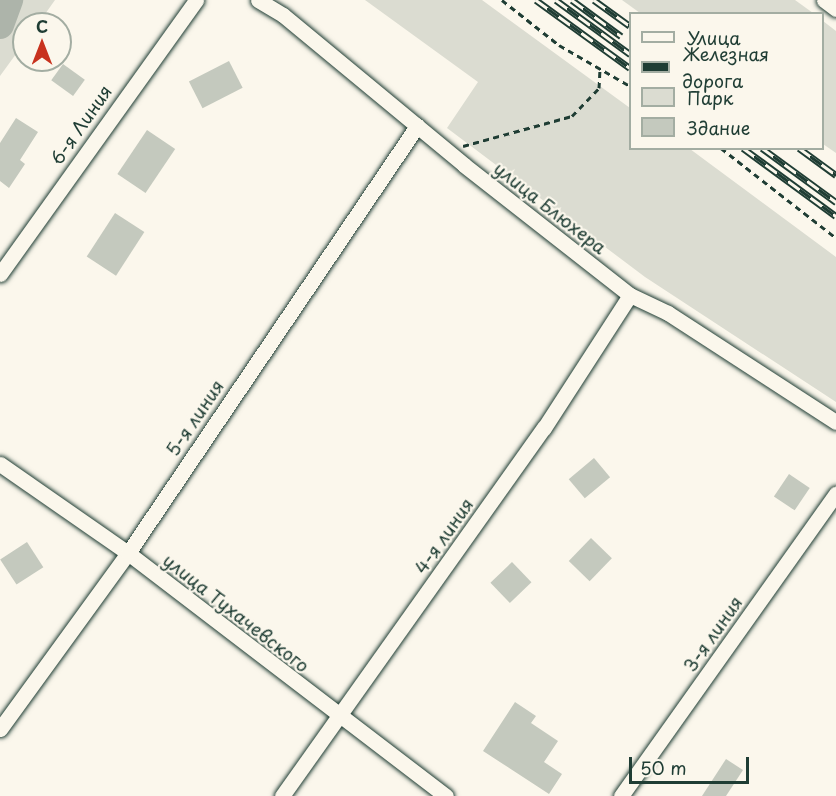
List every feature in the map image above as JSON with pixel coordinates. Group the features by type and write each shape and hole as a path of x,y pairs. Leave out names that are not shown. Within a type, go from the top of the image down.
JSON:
{"street":[{"name":"6-я Линия","path":"0,274 196,0"},
{"name":"улица Блюхера","path":"258,0 283,15 447,151 630,295 668,313 836,422"},
{"path":"824,0 836,9"},
{"name":"5-я линия","path":"0,729 128,553 417,126"},
{"name":"4-я линия","path":"282,796 340,718 544,428 630,295"},
{"name":"улица Тухачевского","path":"0,464 128,553 340,718 446,796"},
{"name":"3-я линия","path":"621,796 836,494"}],"path":[{"path":"502,0 559,45 629,85"},
{"path":"447,151 572,116 599,88 600,69"},
{"path":"724,150 836,238"}],"green space":[{"path":"0,0 55,0 46,12 12,12 12,60 0,76"},
{"path":"365,0 482,0 629,107 629,150 691,150 836,257 836,402 645,277 447,128 478,82"},
{"path":"622,0 795,0 812,12 639,12"},
{"path":"824,22 836,31 836,153 824,145"}],"building":[{"path":"229,61 243,88 203,108 189,81"},
{"path":"72,71 85,80 73,96 51,80 57,72"},
{"path":"16,118 38,132 20,160 25,164 9,188 0,181 0,143"},
{"path":"147,130 175,149 146,193 117,174"},
{"path":"115,213 144,232 116,276 87,257"},
{"path":"594,458 610,477 585,498 569,479"},
{"path":"789,474 810,488 795,510 774,496"},
{"path":"591,538 612,558 590,581 569,561"},
{"path":"27,542 43,567 17,585 0,559"},
{"path":"512,562 531,582 510,603 490,583"},
{"path":"515,702 536,716 531,723 558,741 544,762 562,774 549,794 483,751"},
{"path":"726,759 743,770 726,796 702,796"}],"waterway":[{"path":"0,25 9,0"}],"railway":[{"path":"536,0 629,67"},
{"path":"556,0 629,53"},
{"path":"572,0 621,36"},
{"path":"594,0 629,25"},
{"path":"746,150 836,216"},
{"path":"765,150 836,202"},
{"path":"802,150 836,175"}]}
